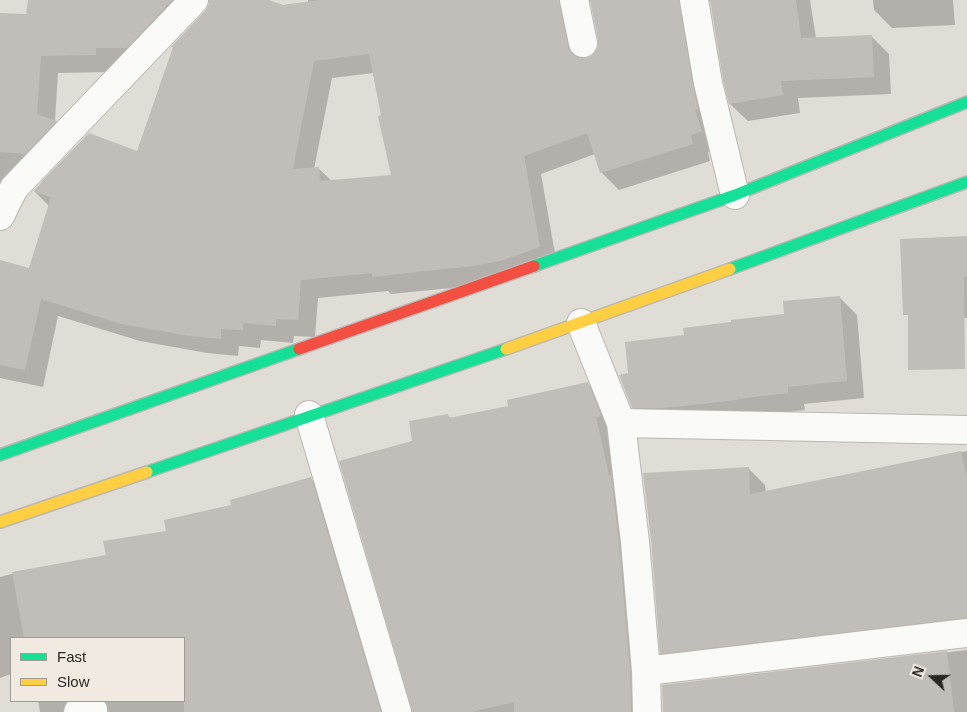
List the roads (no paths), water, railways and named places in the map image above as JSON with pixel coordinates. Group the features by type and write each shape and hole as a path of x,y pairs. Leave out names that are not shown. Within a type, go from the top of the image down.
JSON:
{"street":[{"path":"0,216 14,188 194,0"},
{"path":"574,0 583,43"},
{"path":"694,0 708,83 735,195"},
{"path":"0,455 735,195 967,102"},
{"path":"0,522 581,322 967,182"},
{"path":"581,322 621,423 635,542 646,671 647,712"},
{"path":"309,416 397,712"},
{"path":"621,423 967,430"},
{"path":"646,671 967,633"}]}
